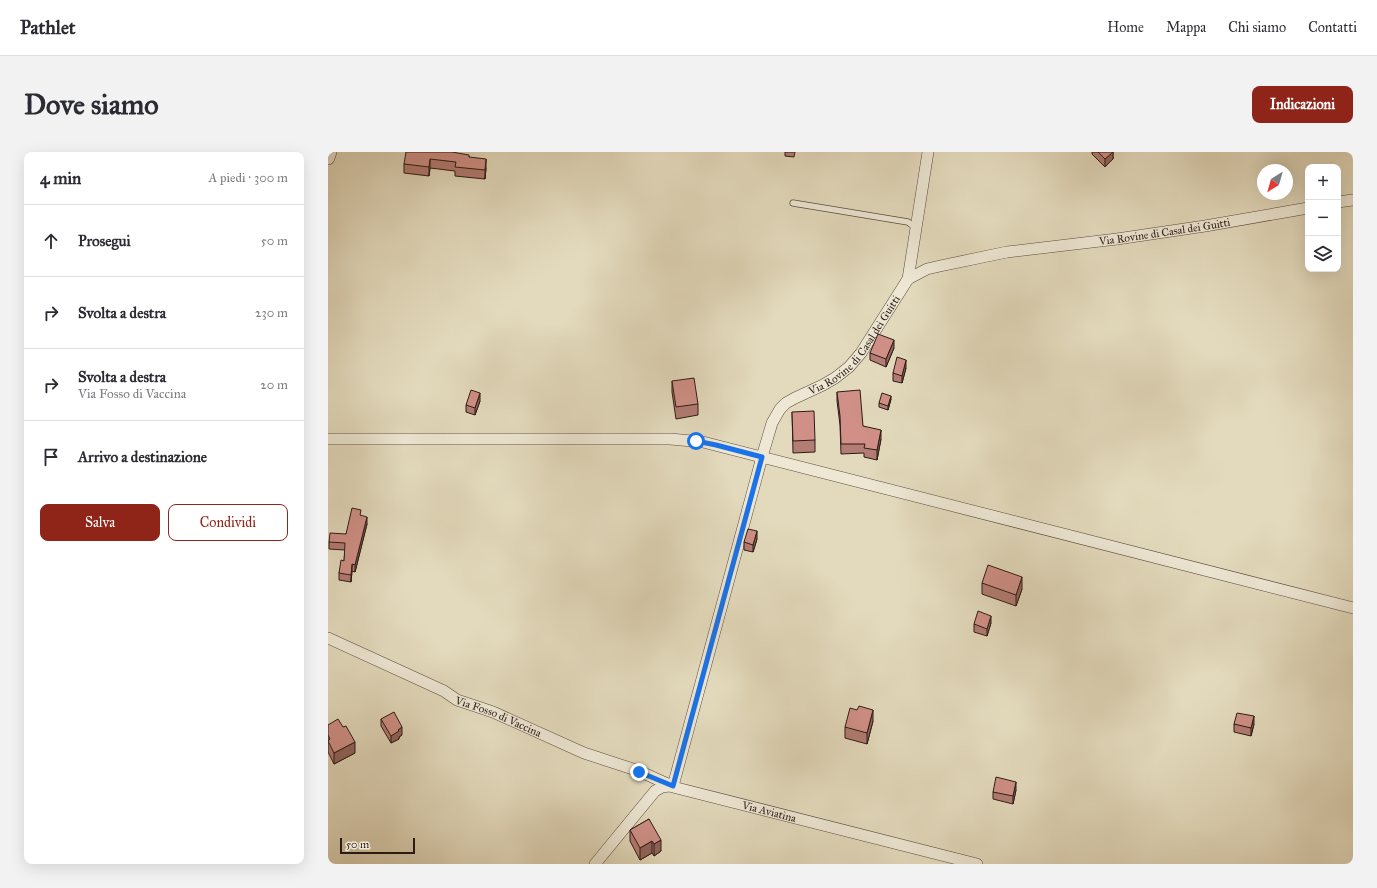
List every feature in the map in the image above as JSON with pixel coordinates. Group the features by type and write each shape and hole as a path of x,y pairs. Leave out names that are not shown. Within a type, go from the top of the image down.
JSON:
{"street":[{"path":"328,158 330,152"},
{"path":"908,279 928,152"},
{"path":"1341,202 1353,200"},
{"name":"Via Rovine di Casal dei Guitti","path":"673,786 772,424 786,403 835,378 855,362 908,279 934,267 1007,252 1117,239 1205,226 1305,209"},
{"path":"328,439 676,439 703,442 1353,608"},
{"name":"Via Fosso di Vaccina","path":"328,638 444,691 456,700 493,712 584,753 629,768 673,786"},
{"path":"595,864 655,791 662,787 673,786"},
{"name":"Via Aviatina","path":"673,786 977,864"}],"lane":[{"path":"792,203 908,222 916,229"}],"building":[{"path":"406,152 452,152 469,155 469,157 486,159 485,170 455,167 456,162 430,159 429,167 404,164"},
{"path":"1098,152 1113,152 1105,159"},
{"path":"878,334 894,340 886,359 870,353"},
{"path":"897,357 906,360 902,376 893,373"},
{"path":"694,378 698,404 676,407 672,381"},
{"path":"471,390 480,393 475,408 466,405"},
{"path":"860,390 863,426 881,430 877,450 864,448 865,444 841,444 837,392"},
{"path":"882,393 891,396 888,406 879,403"},
{"path":"814,411 815,440 793,441 792,412"},
{"path":"352,508 361,510 360,515 367,517 355,565 352,564 351,575 339,573 341,560 344,561 345,543 329,542 330,533 346,534"},
{"path":"748,529 757,531 753,545 744,542"},
{"path":"988,565 1022,577 1016,595 982,583"},
{"path":"978,611 991,616 987,629 974,624"},
{"path":"859,706 873,710 867,733 845,727 850,708 857,710"},
{"path":"394,712 402,727 391,736 381,719"},
{"path":"1237,713 1254,716 1251,728 1234,724"},
{"path":"338,719 343,727 346,726 355,742 334,753 328,741 330,739 328,735 328,725"},
{"path":"996,777 1016,782 1013,796 993,792"},
{"path":"649,819 661,840 654,844 652,841 640,848 630,830"}],"route":[{"path":"639,772 673,786 762,457 696,441"}]}
